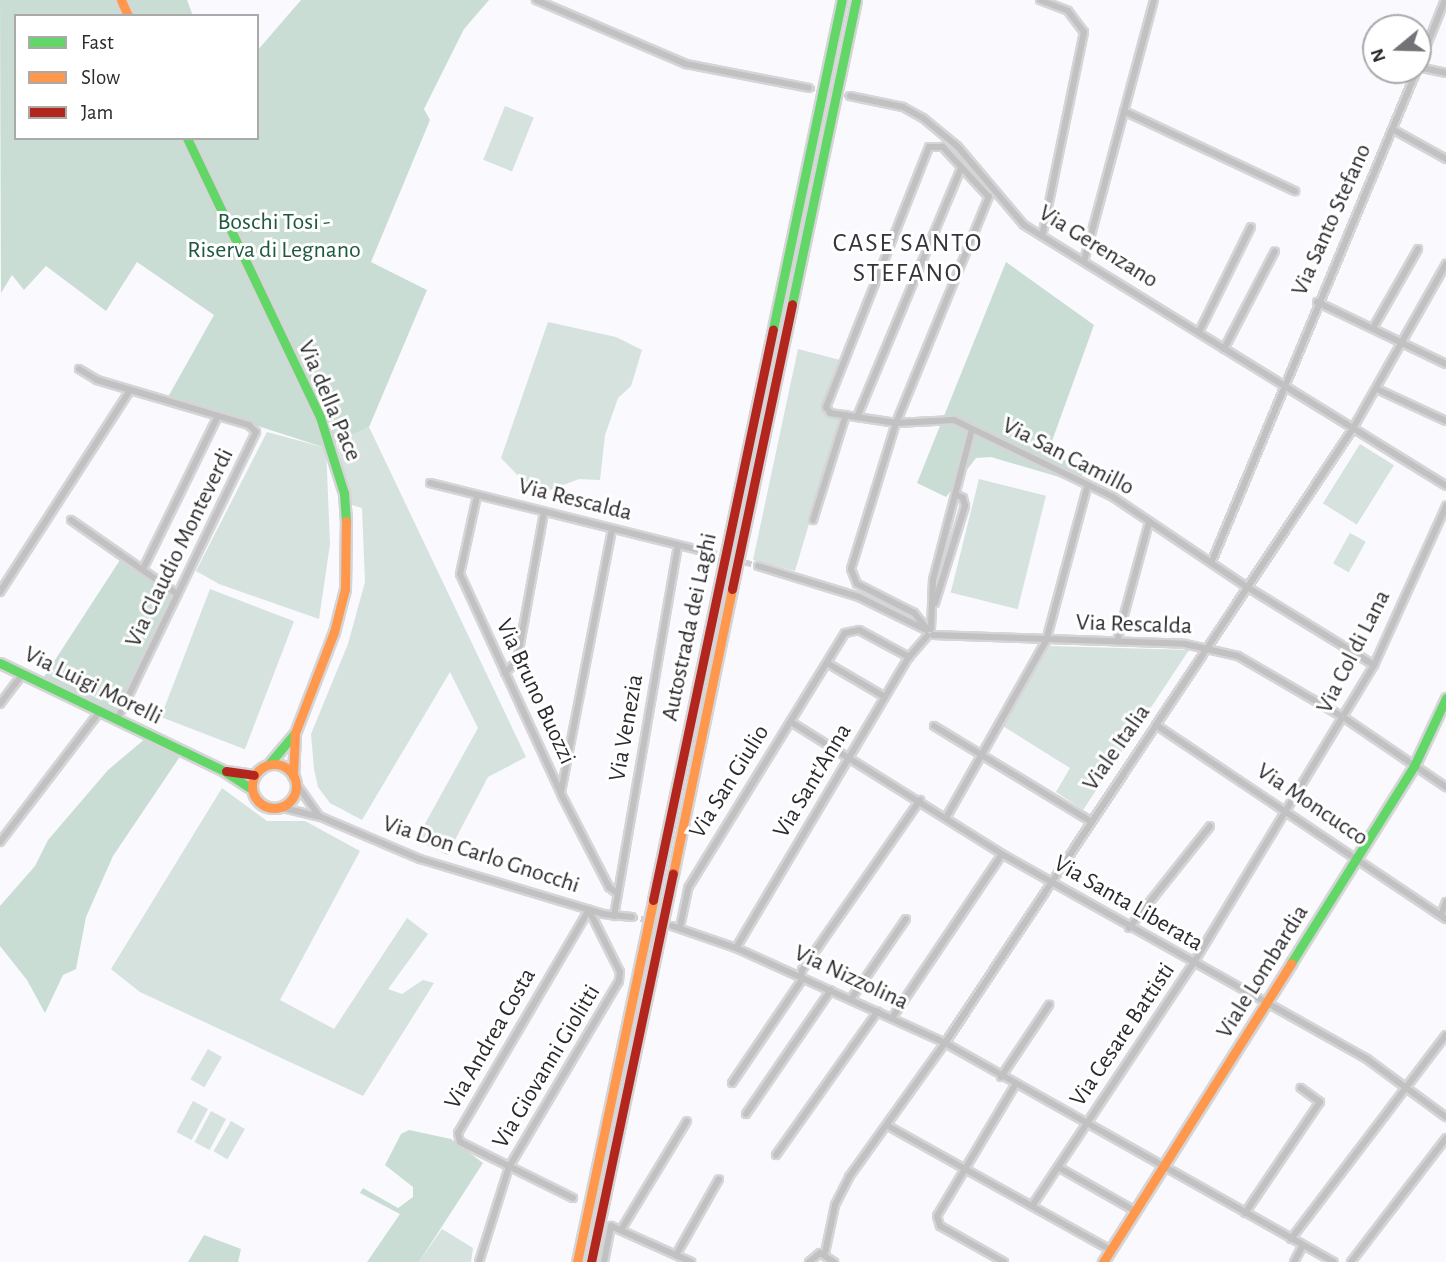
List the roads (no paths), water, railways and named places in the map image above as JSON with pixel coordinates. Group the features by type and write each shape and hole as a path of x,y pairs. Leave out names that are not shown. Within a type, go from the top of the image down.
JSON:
{"main road":[{"name":"Autostrada dei Laghi","path":"577,1262 842,0"},
{"name":"Autostrada dei Laghi","path":"591,1262 856,0"},
{"name":"Via della Pace","path":"188,140 320,417 344,493 348,548 345,589 334,632 295,733 269,764"},
{"name":"Via Luigi Morelli","path":"0,663 169,744"},
{"name":"Viale Lombardia","path":"1103,1262 1165,1168 1414,766 1446,698"},
{"name":"Via della Pace","path":"294,779 295,733"},
{"name":"Via Don Carlo Gnocchi","path":"169,744 224,771 252,789 258,802 279,807"},
{"path":"252,789 254,775 269,764 283,766 294,779 291,800 279,807"},
{"name":"Via Don Carlo Gnocchi","path":"224,771 254,775"}],"street":[{"path":"536,0 685,64 809,88"},
{"path":"1040,0 1068,11 1084,33 1042,236"},
{"path":"1084,261 1154,0"},
{"name":"Via Santo Stefano","path":"1432,33 1445,0"},
{"name":"Via Santo Stefano","path":"1212,562 1317,302 1412,84"},
{"name":"Via Gerenzano","path":"850,96 903,107 923,118 958,147 991,195 1024,225 1446,486"},
{"path":"1124,111 1295,191"},
{"path":"1394,130 1446,159"},
{"name":"Via San Camillo","path":"961,167 940,145 929,147 826,407 831,413 896,423 954,420 1087,488 1113,497 1247,587 1374,665"},
{"path":"857,417 961,167 991,195 896,423 850,569 853,578 914,613 929,632"},
{"path":"1199,332 1251,227"},
{"path":"1373,328 1418,249"},
{"path":"1224,349 1275,251"},
{"name":"Viale Italia","path":"825,1253 835,1205 849,1177 888,1126 944,1043 1352,430 1446,264"},
{"path":"1317,302 1446,364"},
{"path":"79,369 97,380 218,416 143,569"},
{"path":"1377,388 1446,421"},
{"path":"0,592 130,390"},
{"path":"813,520 846,415"},
{"name":"Via Claudio Monteverdi","path":"117,719 256,436 249,425 218,416"},
{"path":"929,632 933,580 972,429"},
{"name":"Via Rescalda","path":"430,483 711,553"},
{"path":"947,816 1046,641 1087,488"},
{"name":"Via Bruno Buozzi","path":"477,496 460,574 561,794 609,887 618,894"},
{"name":"Via Col di Lana","path":"1287,812 1374,665 1446,506"},
{"path":"505,673 517,661 544,512"},
{"path":"71,520 177,594"},
{"path":"1117,641 1149,522"},
{"path":"561,794 612,529"},
{"name":"Via Venezia","path":"614,916 678,546"},
{"name":"Via Rescalda","path":"758,566 859,597 929,632 1046,641 1117,641 1208,648 1238,656 1343,717 1446,787"},
{"name":"Via San Giulio","path":"680,927 688,888 827,663 851,629 909,657"},
{"name":"Via Sant'Anna","path":"736,948 909,657 929,632"},
{"path":"827,663 885,697"},
{"path":"0,704 23,674"},
{"path":"0,842 100,711"},
{"name":"Via Santa Liberata","path":"790,722 947,816 1002,854 1051,883 1406,1084 1446,1117"},
{"name":"Via Moncucco","path":"1156,725 1443,917"},
{"path":"934,726 1090,821"},
{"path":"294,779 321,817"},
{"path":"732,1083 802,976 802,970 920,800"},
{"name":"Via Don Carlo Gnocchi","path":"279,807 321,817 420,859 589,910 632,917"},
{"name":"Via Cesare Battisti","path":"1032,1206 1193,964 1287,812"},
{"path":"1129,928 1210,826"},
{"path":"892,1018 1002,854"},
{"path":"1443,917 1446,902"},
{"name":"Via Andrea Costa","path":"509,1167 460,1142 458,1133 589,910"},
{"name":"Via Giovanni Giolitti","path":"480,1262 509,1167 619,981 620,972 589,910"},
{"path":"851,999 906,919"},
{"path":"672,926 680,927"},
{"name":"Via Nizzolina","path":"680,927 802,976 944,1043 1015,1086 1087,1123 1333,1262"},
{"path":"746,1114 831,990"},
{"path":"1001,1077 1049,1005"},
{"path":"776,1156 878,1011"},
{"path":"1291,1239 1406,1084 1446,1035"},
{"path":"1004,1262 937,1221 1015,1086"},
{"path":"1245,1213 1320,1102 1301,1088"},
{"path":"621,1230 687,1121"},
{"path":"888,1126 1111,1250"},
{"path":"1351,1262 1446,1138"},
{"name":"Via Giovanni Giolitti","path":"509,1167 573,1198"},
{"path":"1058,1167 1137,1212"},
{"path":"676,1255 719,1180"},
{"path":"604,1262 611,1226 691,1262"},
{"path":"1294,1262 1303,1245"},
{"path":"809,1262 825,1253 834,1262"}],"tunnel":[{"path":"809,88 850,96"},
{"path":"711,553 758,566"},
{"path":"632,917 665,924"}],"district":[{"name":"CASE SANTO STEFANO","path":"908,259"}],"park label":[{"name":"Boschi Tosi - Riserva di Legnano","path":"274,237"}]}
